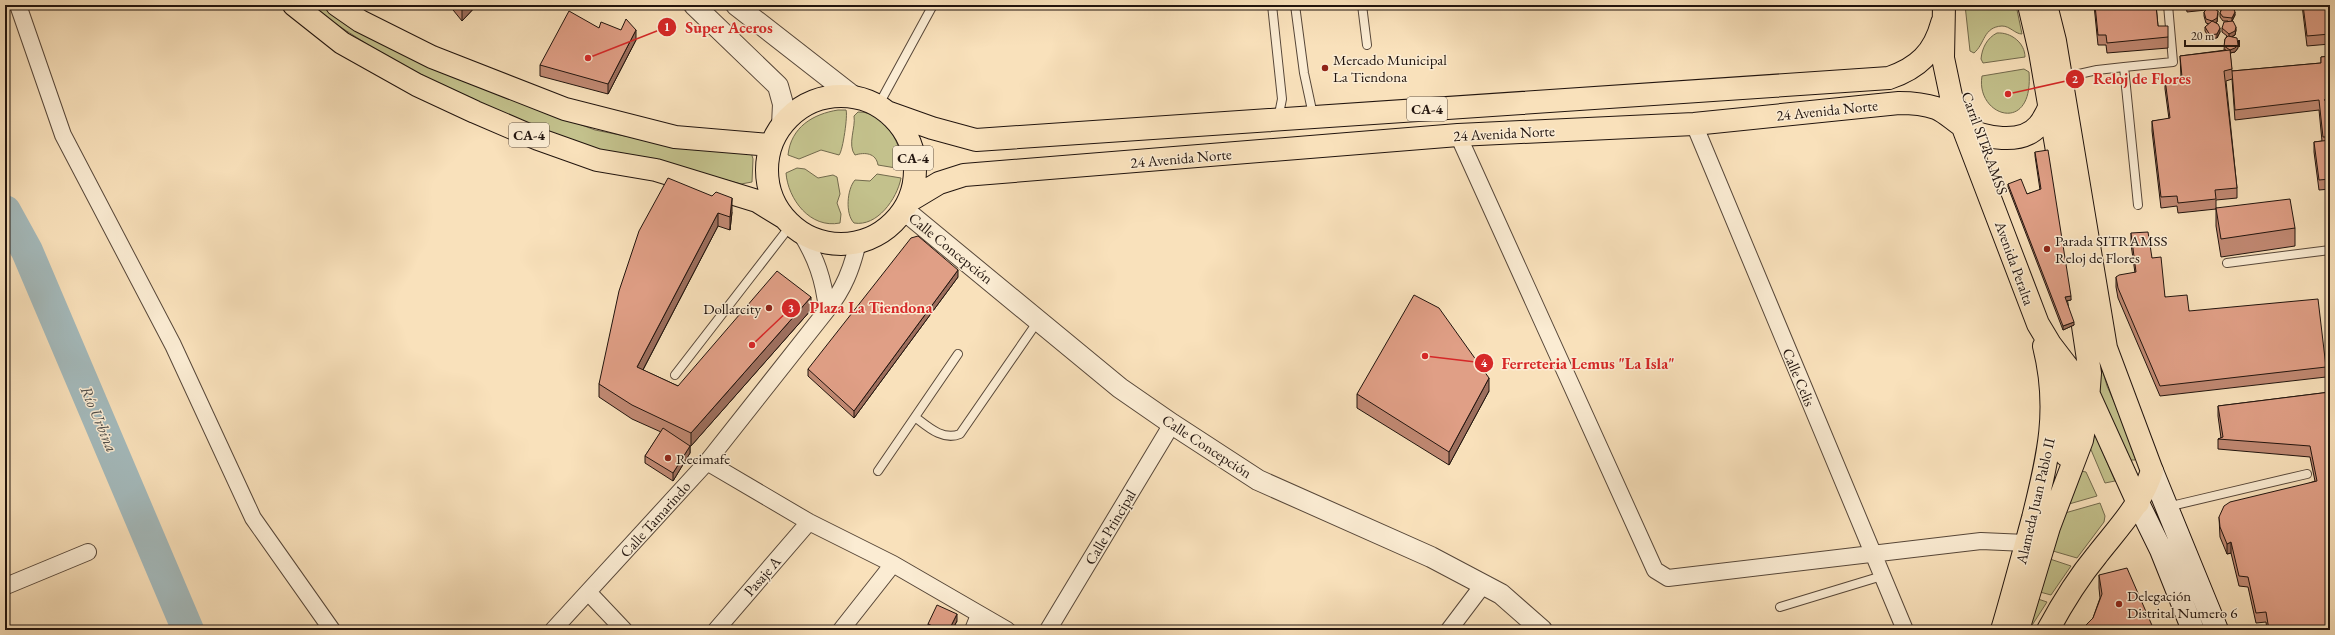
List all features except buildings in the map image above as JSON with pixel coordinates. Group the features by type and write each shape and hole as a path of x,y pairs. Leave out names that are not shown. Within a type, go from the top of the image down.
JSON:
{"main road":[{"name":"CA-4","path":"294,5 342,43 417,85 475,112 538,139 597,160 656,170 757,200 791,224 828,243 858,242 887,228 907,205 915,171 912,149 902,129 883,109 854,97 841,96 818,99 798,109 782,125 771,145 767,166 768,182 776,206 791,224"},
{"name":"CA-4","path":"337,5 360,21 432,57 565,109 675,137 771,145"},
{"name":"Carril SITRAMSS","path":"1954,5 1953,24 1961,75 1973,130 2052,328 2061,359 2068,398 2068,428 2065,463 2054,511 2018,630"},
{"name":"Carril SITRAMSS","path":"2029,5 2050,105 2087,343 2090,373 2082,440 2054,511"},
{"path":"2046,5 2060,77 2106,348 2166,507 2217,630"},
{"name":"24 Avenida Norte","path":"883,109 932,128 976,140 1889,78 1905,73 1919,65 1930,53 1938,38 1943,14"},
{"name":"Avenida Peralta","path":"1943,14 1945,70 1951,96 1973,130 2038,324 2061,359 2088,395 2138,503"},
{"name":"24 Avenida Norte","path":"907,205 939,182 964,175 1458,135 1694,124 1899,103 1921,104 1937,108 1973,130 2010,138 2028,134 2038,126 2050,105 2060,77"},
{"name":"Alameda Juan Pablo II","path":"2002,630 2042,484 2051,438 2051,389 2046,353 2038,324"},
{"path":"2048,630 2080,577 2125,523 2138,503 2152,471"},
{"path":"2138,503 2161,550 2193,630"}],"street":[{"path":"18,5 63,135 173,345 253,518 332,630"},
{"path":"694,5 778,86 783,104 782,125"},
{"path":"736,5 854,97"},
{"name":"Calle Celis","path":"1694,124 1905,630"},
{"path":"1458,135 1655,570 1668,578 1873,555 1981,541 2026,543"},
{"name":"Calle Concepción","path":"907,205 1039,320 1120,388 1172,424 1258,480 1431,557 1501,594 1542,630"},
{"path":"791,224 814,254 820,270 827,310"},
{"name":"Calle Tamarindo","path":"553,630 707,462 842,292 854,263 858,242"},
{"name":"Calle Principal","path":"1048,630 1172,424"},
{"path":"707,462 809,522 893,564 976,623 1007,630"},
{"name":"Pasaje A","path":"716,630 809,522"},
{"path":"5,583 88,552"},
{"path":"841,630 893,564"},
{"path":"1449,630 1483,585"},
{"path":"588,592 624,630"}],"lane":[{"path":"883,109 933,5"},
{"path":"1272,5 1282,99 1278,120"},
{"path":"1295,5 1313,116"},
{"path":"1362,5 1367,45"},
{"path":"2060,77 2097,70 2173,62 2168,5"},
{"path":"2124,67 2138,204"},
{"path":"675,374 791,224"},
{"path":"2227,263 2330,250"},
{"path":"915,418 940,434 946,436 960,434 1039,320"},
{"path":"878,471 958,354"},
{"path":"2166,507 2307,474"},
{"path":"1780,607 1882,576"}],"shaded area":[{"path":"306,5 319,5 364,33 458,79 595,130 640,139 751,152 753,159 752,182 741,184 682,168 613,154 488,112 381,53"},
{"path":"1965,5 2016,5 2022,34 2017,33 2005,26 1996,27 1991,29 1974,53 1970,51"},
{"path":"1997,33 2007,34 2016,39 2023,47 2025,57 1983,63 1981,59 1984,47 1990,38"},
{"path":"2024,69 2029,72 2028,92 2023,105 2014,112 2005,113 1995,109 1987,101 1982,90 1982,76"},
{"path":"838,110 846,110 844,140 839,155 821,150 799,159 788,155 790,145 794,137 805,124 820,115"},
{"path":"858,112 868,113 884,123 896,140 902,160 902,169 878,165 875,158 870,154 855,155 852,141 854,116"},
{"path":"797,168 805,169 818,178 833,175 837,177 840,194 837,203 841,214 840,223 829,224 819,221 810,217 802,210 791,193 786,173"},
{"path":"877,174 901,178 899,186 890,203 878,216 870,221 854,223 849,214 848,208 852,184 855,180 870,181"},
{"path":"2101,365 2107,386 2137,453 2135,460 2131,460 2129,458 2100,395 2099,366"},
{"path":"2094,432 2115,481 2105,483 2089,445"},
{"path":"2081,471 2086,472 2097,496 2069,504"},
{"path":"2100,503 2105,516 2104,522 2077,558 2053,551 2065,513"},
{"path":"2050,559 2071,566 2051,595 2040,592"},
{"path":"2038,599 2047,602 2029,630"}],"waterway":[{"name":"Río Urbina","path":"5,211 27,251 188,630"}],"place":[{"name":"Super Aceros","path":"588,58"},
{"name":"Mercado Municipal La Tiendona","path":"1325,68"},
{"name":"Reloj de Flores","path":"2008,94"},
{"name":"Parada SITRAMSS Reloj de Flores","path":"2047,249"},
{"name":"Dollarcity","path":"769,308"},
{"name":"Plaza La Tiendona","path":"752,345"},
{"name":"Ferreteria Lemus \"La Isla\"","path":"1425,356"},
{"name":"Recimafe","path":"668,458"},
{"name":"Delegación Distrital Numero 6","path":"2119,604"}]}
